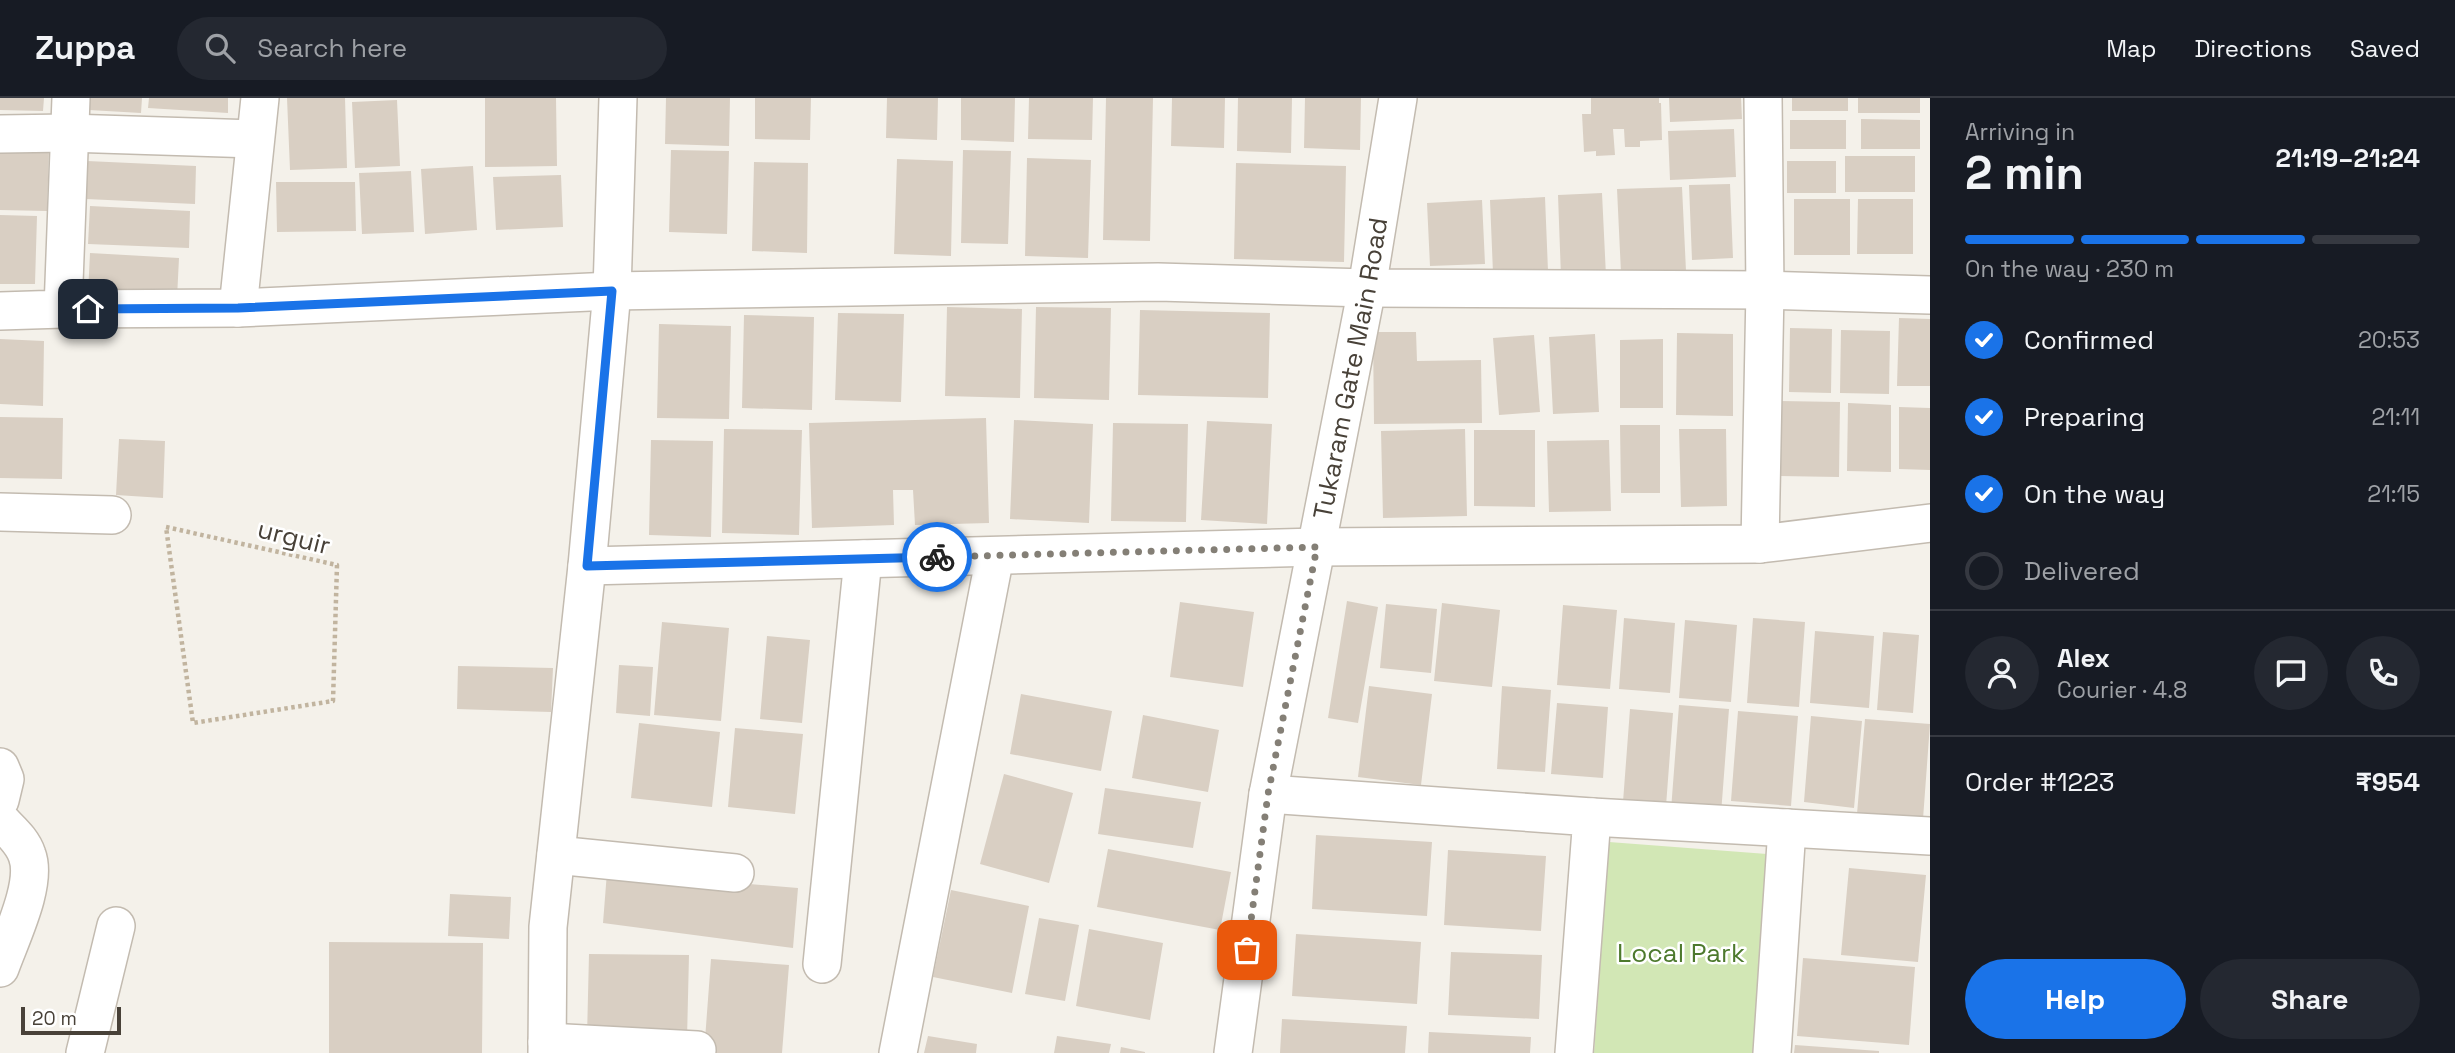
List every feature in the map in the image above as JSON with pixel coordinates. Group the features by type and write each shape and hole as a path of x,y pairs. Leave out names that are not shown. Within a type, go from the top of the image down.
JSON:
{"street":[{"path":"238,308 260,98"},
{"path":"618,98 612,291 587,566 548,928 547,1048 697,1050"},
{"name":"Tukaram Gate Main Road","path":"1233,1053 1268,794 1367,288 1398,98"},
{"path":"1760,544 1765,290 1763,98"},
{"path":"0,134 70,115 256,139"},
{"path":"63,309 70,115"},
{"path":"0,311 238,308 612,291 1158,282 1367,288 1765,290 1930,295"},
{"path":"0,512 112,515"},
{"path":"587,566 1317,547 1760,544 1930,523"},
{"path":"898,1053 995,556"},
{"path":"822,964 863,559"},
{"path":"0,767 5,779 0,800"},
{"path":"1268,794 1592,817 1930,836"},
{"path":"1574,1053 1592,817"},
{"path":"0,820 21,841 30,869 27,892 0,968"},
{"path":"1772,1053 1787,828"},
{"path":"556,855 735,873"},
{"path":"85,1053 116,926"}],"path":[{"name":"urguir","path":"166,527 337,565 333,701 193,723 166,527"}],"green space":[{"name":"Local Park","path":"1609,842 1767,854 1753,1053 1594,1053"}],"building":[{"path":"0,98 44,98 43,111 0,110"},
{"path":"90,98 142,98 141,113 89,110"},
{"path":"149,98 228,98 228,113 148,108"},
{"path":"287,98 345,98 347,168 290,170"},
{"path":"485,98 556,98 557,166 485,167"},
{"path":"666,98 730,98 729,146 665,144"},
{"path":"755,98 811,98 810,140 755,139"},
{"path":"887,98 938,98 937,140 886,138"},
{"path":"961,98 1015,98 1014,142 961,140"},
{"path":"1029,98 1093,98 1092,140 1028,139"},
{"path":"1106,98 1153,98 1150,241 1103,240"},
{"path":"1172,98 1225,98 1224,148 1171,146"},
{"path":"1238,98 1292,98 1291,153 1237,151"},
{"path":"1305,98 1361,98 1360,150 1304,148"},
{"path":"1591,98 1659,98 1662,140 1640,141 1640,147 1625,147 1624,129 1613,129 1615,155 1596,156 1596,151 1584,152 1582,114 1591,114"},
{"path":"1669,98 1741,98 1742,119 1670,122"},
{"path":"1792,98 1848,98 1848,111 1792,111"},
{"path":"1858,98 1920,98 1920,113 1858,113"},
{"path":"397,100 400,166 355,168 352,102"},
{"path":"1861,119 1920,120 1920,149 1861,149"},
{"path":"1790,120 1846,120 1846,149 1790,149"},
{"path":"1734,129 1736,177 1670,180 1668,131"},
{"path":"0,147 49,148 47,211 0,210"},
{"path":"671,150 729,151 727,234 669,232"},
{"path":"963,150 1011,151 1008,244 961,243"},
{"path":"1845,156 1915,156 1915,192 1845,192"},
{"path":"1027,158 1091,160 1088,258 1025,256"},
{"path":"897,159 953,161 951,256 894,254"},
{"path":"87,161 196,166 195,204 86,199"},
{"path":"1787,161 1836,161 1836,193 1787,193"},
{"path":"754,162 808,163 807,253 752,251"},
{"path":"1236,163 1346,166 1344,262 1234,259"},
{"path":"473,166 477,230 425,234 421,169"},
{"path":"411,171 414,232 362,234 359,173"},
{"path":"561,175 563,227 496,230 493,177"},
{"path":"276,182 355,182 356,231 277,232"},
{"path":"1730,184 1733,258 1692,260 1689,185"},
{"path":"1682,187 1686,271 1621,273 1617,189"},
{"path":"1602,193 1606,276 1561,277 1558,195"},
{"path":"1545,197 1548,271 1493,273 1490,200"},
{"path":"1794,199 1850,199 1850,255 1794,255"},
{"path":"1858,199 1913,199 1913,254 1857,254"},
{"path":"1482,200 1485,264 1430,266 1427,203"},
{"path":"90,206 190,211 189,248 88,244"},
{"path":"0,215 37,216 35,284 0,284"},
{"path":"90,253 179,258 177,298 88,294"},
{"path":"947,307 1022,309 1020,398 945,396"},
{"path":"1036,307 1111,308 1109,400 1034,398"},
{"path":"1140,310 1270,313 1268,398 1138,395"},
{"path":"838,313 904,314 901,402 835,400"},
{"path":"744,315 814,317 812,410 742,408"},
{"path":"1899,318 1930,319 1930,386 1897,386"},
{"path":"659,324 731,326 729,419 657,418"},
{"path":"1790,328 1832,329 1831,393 1789,392"},
{"path":"1841,330 1890,331 1889,394 1840,393"},
{"path":"1373,332 1416,332 1417,361 1481,360 1482,423 1374,424"},
{"path":"1677,333 1733,334 1733,416 1676,415"},
{"path":"1595,334 1599,412 1553,414 1549,337"},
{"path":"1534,335 1540,412 1499,415 1493,338"},
{"path":"0,339 44,341 43,406 0,404"},
{"path":"1663,339 1663,408 1620,408 1620,340"},
{"path":"1780,401 1840,402 1839,477 1779,476"},
{"path":"1848,403 1891,405 1891,472 1847,471"},
{"path":"1899,407 1930,408 1930,470 1899,469"},
{"path":"0,417 63,418 62,479 0,478"},
{"path":"986,418 989,523 915,525 913,490 893,490 894,525 812,528 809,423"},
{"path":"1014,420 1093,424 1089,523 1010,519"},
{"path":"1207,421 1272,424 1267,524 1201,520"},
{"path":"1113,423 1188,424 1186,522 1111,521"},
{"path":"1620,425 1660,425 1660,493 1621,493"},
{"path":"724,429 802,430 799,535 722,533"},
{"path":"1465,429 1467,516 1383,518 1381,431"},
{"path":"1679,429 1726,429 1727,506 1681,507"},
{"path":"1474,430 1535,430 1535,507 1474,506"},
{"path":"119,439 165,441 163,498 116,495"},
{"path":"651,440 713,441 711,537 649,535"},
{"path":"1609,440 1611,511 1549,512 1547,441"},
{"path":"1347,601 1378,607 1358,723 1328,718"},
{"path":"1180,602 1254,612 1243,687 1170,677"},
{"path":"1442,603 1500,610 1492,687 1434,681"},
{"path":"1386,604 1437,609 1431,673 1380,668"},
{"path":"1563,605 1617,610 1610,689 1557,685"},
{"path":"1624,618 1675,623 1670,693 1619,689"},
{"path":"1753,618 1805,622 1799,707 1747,703"},
{"path":"1685,620 1737,625 1731,702 1679,698"},
{"path":"662,622 729,628 721,721 654,715"},
{"path":"1815,631 1874,636 1869,708 1810,703"},
{"path":"1883,632 1919,635 1913,713 1877,710"},
{"path":"767,636 810,640 802,723 760,719"},
{"path":"619,665 653,667 650,716 616,713"},
{"path":"458,666 553,668 551,712 457,709"},
{"path":"1369,686 1432,694 1421,785 1358,777"},
{"path":"1502,686 1551,690 1545,772 1497,769"},
{"path":"1021,694 1112,711 1101,771 1010,754"},
{"path":"1557,703 1608,707 1603,778 1551,774"},
{"path":"1679,705 1729,709 1721,814 1671,810"},
{"path":"1630,709 1673,713 1666,806 1623,802"},
{"path":"1738,711 1798,716 1791,806 1731,801"},
{"path":"1143,715 1219,730 1208,792 1132,778"},
{"path":"1811,716 1862,721 1854,808 1804,802"},
{"path":"1865,719 1930,724 1923,819 1857,814"},
{"path":"639,723 720,732 712,807 631,798"},
{"path":"735,728 803,734 795,814 728,807"},
{"path":"1004,774 1073,793 1049,883 980,864"},
{"path":"1105,788 1201,802 1193,848 1098,834"},
{"path":"1316,835 1432,842 1427,916 1312,909"},
{"path":"1108,849 1231,872 1220,930 1097,907"},
{"path":"1448,850 1546,856 1541,931 1444,925"},
{"path":"1849,868 1926,875 1918,962 1841,955"},
{"path":"607,872 798,888 793,948 603,923"},
{"path":"951,890 1029,906 1012,993 933,977"},
{"path":"450,894 511,897 509,939 448,936"},
{"path":"1039,918 1079,925 1065,1001 1025,994"},
{"path":"1089,929 1163,943 1150,1020 1076,1006"},
{"path":"1296,934 1421,942 1417,1004 1292,996"},
{"path":"329,942 483,943 482,1053 329,1053"},
{"path":"1451,952 1542,955 1539,1019 1448,1015"},
{"path":"589,954 689,955 687,1039 587,1037"},
{"path":"1803,958 1915,967 1909,1045 1797,1036"},
{"path":"711,959 789,965 782,1053 704,1053"},
{"path":"1282,1019 1407,1026 1405,1053 1280,1053"},
{"path":"1429,1032 1531,1037 1530,1053 1428,1053"},
{"path":"928,1036 977,1044 976,1053 924,1053"},
{"path":"1057,1036 1111,1044 1109,1053 1054,1053"},
{"path":"1795,1045 1879,1051 1879,1053 1794,1053"},
{"path":"1121,1047 1145,1052 1145,1053 1120,1053"}],"way so far":[{"path":"937,557 1317,547 1268,794 1247,950"}],"route":[{"path":"88,309 238,308 612,291 587,566 937,557"}]}
